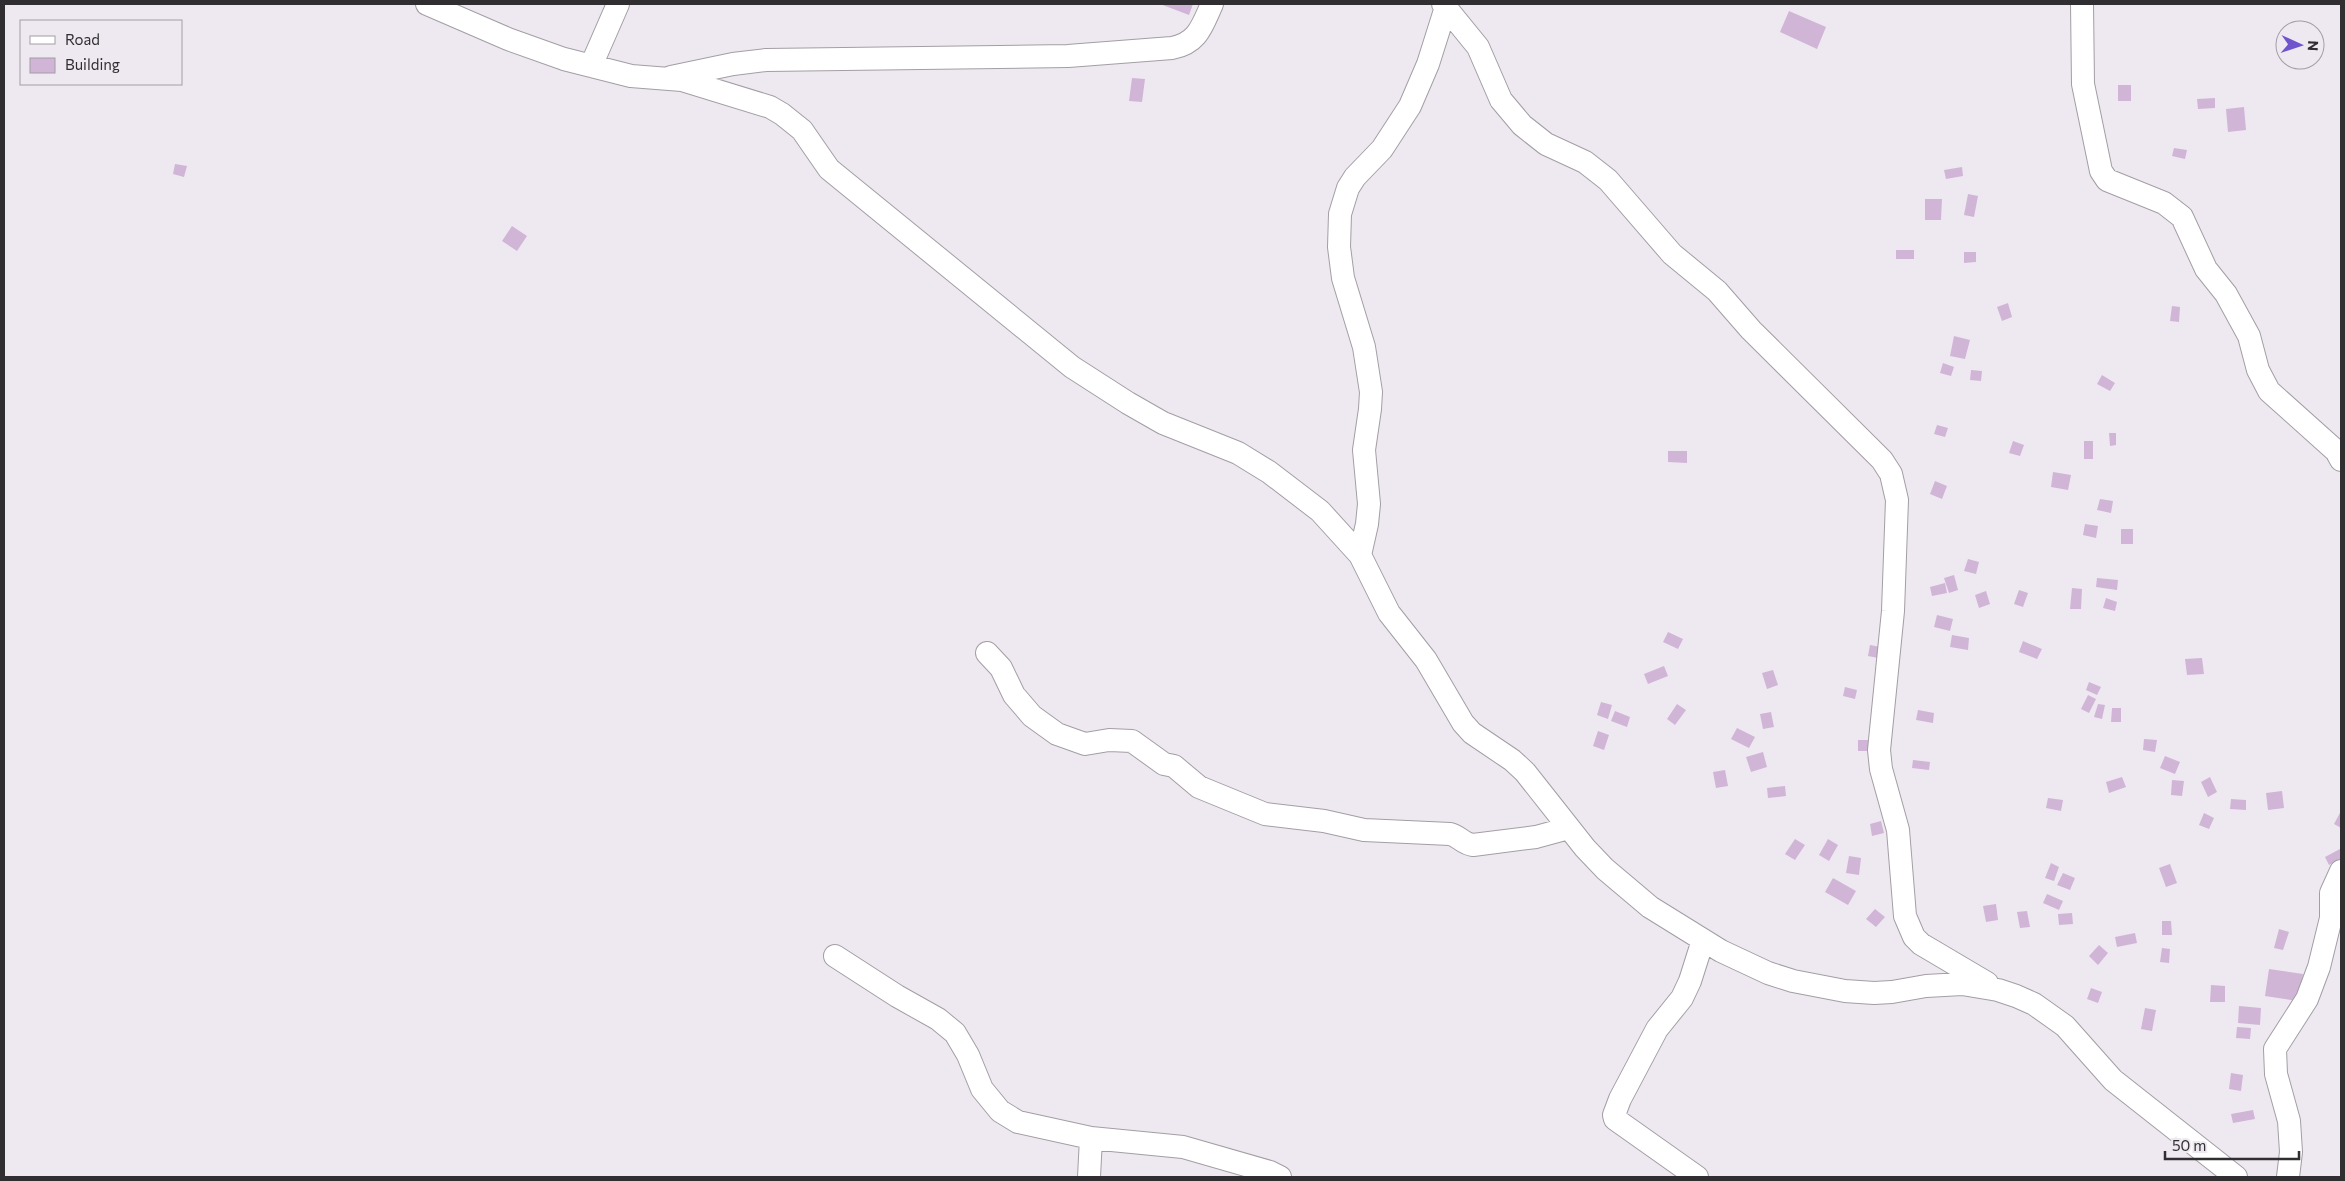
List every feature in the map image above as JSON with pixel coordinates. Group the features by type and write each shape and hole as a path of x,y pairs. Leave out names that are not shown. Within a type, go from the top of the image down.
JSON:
{"street":[{"path":"427,4 508,39 564,59 630,76 682,80 770,108 782,114 802,130 829,169 1072,367 1128,404 1164,422 1238,453 1269,472 1320,511 1360,555 1389,613 1426,660 1463,723 1472,734 1512,760 1525,772 1569,828 1605,869 1650,907 1744,963 1768,973 1819,987 1874,993 1944,984 1980,986 1998,990 2034,1004 2065,1026 2113,1080 2236,1177"},
{"path":"591,66 618,4"},
{"path":"667,78 708,68 766,60 1068,56 1172,48 1185,46 1196,36 1212,4"},
{"path":"2082,4 2083,84 2101,171 2107,180 2164,203 2182,217 2206,269 2226,294 2249,336 2258,370 2268,392 2336,452 2341,460"},
{"path":"1360,555 1367,524 1369,504 1364,450 1371,392 1364,347 1344,278 1340,246 1340,214 1348,188 1355,177 1382,149 1410,106 1428,64 1445,5"},
{"path":"1445,5 1478,47 1501,100 1522,125 1546,144 1585,162 1608,180 1672,254 1723,298 1751,330 1882,460 1891,474 1897,500 1892,612 1879,750 1883,778 1898,830 1905,916 1914,937 1921,944 1998,990"},
{"path":"987,653 1001,668 1014,695 1026,709 1057,734 1085,744 1110,740 1132,741 1164,764 1174,766 1199,787 1265,814 1324,821 1364,830 1450,834 1456,835 1468,845 1536,837 1569,828"},
{"path":"2288,1177 2291,1152 2289,1121 2276,1074 2275,1048 2307,999 2319,967 2332,918 2331,893 2341,870"},
{"path":"1697,1177 1616,1119 1614,1115 1620,1098 1657,1029 1682,998 1690,981 1703,940"},
{"path":"835,956 897,996 938,1018 955,1033 968,1055 982,1088 1000,1111 1018,1122 1091,1138 1183,1147 1270,1172 1280,1177"},
{"path":"1089,1177 1091,1138"}],"building":[{"path":"1160,4 1193,4 1189,15"},
{"path":"1789,11 1826,27 1817,49 1780,32"},
{"path":"1132,78 1145,79 1142,102 1129,101"},
{"path":"2118,85 2131,85 2131,101 2118,101"},
{"path":"2215,98 2215,108 2198,109 2197,99"},
{"path":"2244,107 2246,130 2228,132 2226,109"},
{"path":"2174,148 2187,150 2185,159 2172,156"},
{"path":"175,164 187,166 184,177 173,174"},
{"path":"1962,167 1963,176 1946,179 1944,170"},
{"path":"1968,194 1978,196 1974,217 1964,215"},
{"path":"1925,199 1942,199 1941,220 1925,220"},
{"path":"512,226 527,236 517,251 502,241"},
{"path":"1896,250 1914,250 1914,259 1896,259"},
{"path":"1964,252 1976,252 1976,262 1964,263"},
{"path":"2008,303 2012,317 2002,321 1997,307"},
{"path":"2172,306 2180,307 2179,322 2170,321"},
{"path":"1954,336 1970,340 1965,359 1950,356"},
{"path":"1943,363 1954,367 1951,376 1940,373"},
{"path":"1971,370 1982,371 1981,381 1970,380"},
{"path":"2102,375 2115,383 2110,391 2097,384"},
{"path":"1937,425 1948,428 1945,437 1934,434"},
{"path":"2109,433 2116,433 2116,445 2110,446"},
{"path":"2013,441 2024,445 2020,456 2009,453"},
{"path":"2084,441 2093,441 2093,459 2084,459"},
{"path":"1668,451 1687,451 1687,463 1668,462"},
{"path":"2053,472 2071,475 2068,490 2051,487"},
{"path":"1935,481 1947,486 1942,499 1930,494"},
{"path":"2100,499 2113,501 2111,513 2097,510"},
{"path":"2085,524 2098,526 2096,538 2083,535"},
{"path":"2121,529 2133,529 2133,544 2121,544"},
{"path":"1968,559 1979,562 1976,574 1964,571"},
{"path":"1954,575 1958,590 1949,593 1944,578"},
{"path":"2097,578 2118,580 2117,590 2096,587"},
{"path":"1945,583 1947,593 1932,596 1930,587"},
{"path":"2072,588 2082,589 2081,609 2070,609"},
{"path":"2019,590 2028,593 2023,607 2014,604"},
{"path":"1986,591 1990,604 1979,608 1975,595"},
{"path":"2106,598 2117,602 2115,611 2103,608"},
{"path":"1937,615 1953,619 1950,631 1934,627"},
{"path":"1668,632 1683,639 1678,649 1663,642"},
{"path":"1952,635 1969,638 1968,650 1950,647"},
{"path":"2023,641 2042,649 2037,659 2019,652"},
{"path":"1870,645 1886,648 1883,659 1868,656"},
{"path":"2202,658 2204,674 2187,675 2185,659"},
{"path":"1664,666 1668,676 1648,684 1644,674"},
{"path":"1773,670 1778,685 1767,689 1762,673"},
{"path":"2089,682 2101,687 2097,695 2086,690"},
{"path":"1845,687 1857,690 1855,699 1843,696"},
{"path":"2088,695 2096,699 2089,713 2081,709"},
{"path":"1601,702 1612,705 1608,719 1597,715"},
{"path":"1677,704 1686,710 1675,725 1667,719"},
{"path":"2098,704 2105,705 2102,719 2094,717"},
{"path":"2112,708 2121,708 2121,722 2111,722"},
{"path":"1918,710 1934,713 1933,723 1916,720"},
{"path":"1615,711 1630,717 1627,727 1611,721"},
{"path":"1771,712 1774,727 1763,729 1760,714"},
{"path":"1737,728 1755,737 1749,748 1731,739"},
{"path":"1598,731 1609,735 1604,750 1593,746"},
{"path":"2144,739 2157,740 2155,752 2143,750"},
{"path":"1858,740 1868,740 1869,751 1858,751"},
{"path":"1763,752 1767,767 1751,772 1746,757"},
{"path":"2165,756 2180,762 2175,774 2160,768"},
{"path":"1913,760 1930,762 1929,770 1912,768"},
{"path":"1725,770 1728,786 1716,788 1713,772"},
{"path":"2122,777 2126,787 2109,793 2106,782"},
{"path":"2210,777 2217,792 2208,797 2201,782"},
{"path":"2172,780 2184,781 2182,796 2171,795"},
{"path":"1785,786 1786,796 1768,798 1767,788"},
{"path":"2282,791 2284,808 2268,810 2266,793"},
{"path":"2048,798 2063,800 2061,811 2046,808"},
{"path":"2231,799 2246,800 2246,810 2230,809"},
{"path":"2341,811 2341,828 2334,824"},
{"path":"2204,813 2214,818 2209,829 2199,825"},
{"path":"1881,821 1884,833 1872,836 1870,824"},
{"path":"1795,839 1805,845 1795,860 1785,854"},
{"path":"1828,839 1838,845 1829,861 1819,855"},
{"path":"2340,849 2341,859 2329,865 2325,857"},
{"path":"1849,856 1861,858 1859,875 1846,873"},
{"path":"2051,863 2059,867 2054,881 2045,878"},
{"path":"2170,864 2177,883 2166,887 2159,868"},
{"path":"2063,873 2075,878 2070,890 2057,885"},
{"path":"1833,878 1856,891 1848,905 1825,892"},
{"path":"2047,894 2063,901 2059,910 2043,903"},
{"path":"1996,904 1998,920 1986,922 1983,906"},
{"path":"1875,909 1885,917 1876,927 1866,919"},
{"path":"2027,911 2030,927 2020,928 2017,912"},
{"path":"2072,913 2073,924 2059,925 2058,914"},
{"path":"2162,921 2171,921 2172,935 2162,935"},
{"path":"2279,929 2289,932 2283,950 2274,948"},
{"path":"2135,933 2137,943 2117,947 2115,937"},
{"path":"2099,945 2108,953 2098,965 2089,956"},
{"path":"2162,948 2170,949 2169,963 2160,962"},
{"path":"2269,969 2303,974 2298,1001 2265,996"},
{"path":"2211,985 2225,986 2225,1002 2210,1002"},
{"path":"2091,988 2102,992 2098,1003 2087,999"},
{"path":"2239,1006 2261,1008 2260,1025 2238,1023"},
{"path":"2145,1008 2156,1010 2152,1031 2141,1029"},
{"path":"2237,1027 2251,1028 2250,1039 2236,1038"},
{"path":"2231,1073 2243,1075 2241,1091 2229,1089"},
{"path":"2253,1110 2255,1119 2233,1123 2231,1114"}]}
